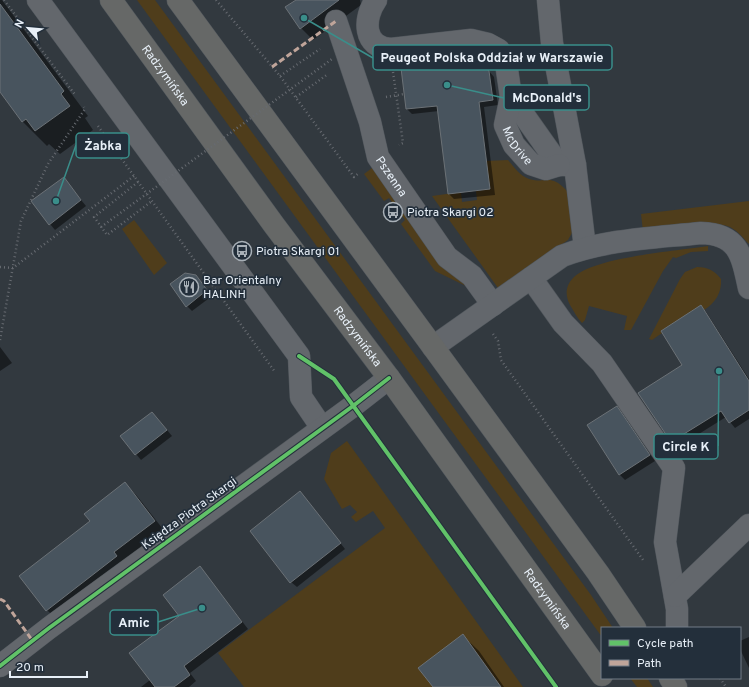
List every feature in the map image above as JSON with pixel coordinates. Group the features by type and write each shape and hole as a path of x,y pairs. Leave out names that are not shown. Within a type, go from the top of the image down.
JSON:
{"main road":[{"name":"Radzymińska","path":"111,0 274,225 389,378 601,674"},
{"path":"178,0 598,573 634,627"}],"street":[{"path":"38,0 299,356 301,397 322,428"},
{"path":"376,0 371,7 367,20 372,41 382,49 395,49 471,40 488,44 499,50 506,63 511,97 567,165"},
{"path":"548,0 567,165 585,248"},
{"name":"Pszenna","path":"336,21 370,122 381,162 446,257 472,276 486,310"},
{"path":"433,347 562,256 585,248 610,242 701,233 716,233 731,240 738,252 749,288"},
{"path":"531,278 563,323 602,363 674,468 665,542 677,609 677,627"},
{"name":"Księdza Piotra Skargi","path":"0,666 49,628 389,378"},
{"path":"675,596 749,525"}],"path":[{"path":"0,340 20,221 48,164 85,109 4,0"},
{"path":"216,0 280,76 354,177"},
{"path":"280,76 322,48"},
{"path":"327,53 335,63"},
{"path":"101,227 332,59"},
{"path":"296,97 332,71"},
{"path":"0,267 13,268 134,176"},
{"path":"138,182 94,217 101,227 107,235 152,201"},
{"path":"486,310 498,341 501,360 646,564"}],"shaded area":[{"path":"137,0 155,0 591,595 612,627 601,627 601,636"},
{"path":"508,160 517,171 526,178 557,182 567,191 573,231 568,240 498,288 432,196 461,192 462,202 477,200 476,191 490,189 486,161"},
{"path":"376,165 470,288 435,271 401,224 405,220 389,198 384,201 364,174"},
{"path":"749,201 749,244 733,229 722,225 700,224 643,231 641,214"},
{"path":"134,220 167,263 154,275 122,229"},
{"path":"708,246 708,251 691,252 676,258 673,257 663,271 631,330 624,330 627,316 589,306 585,320 582,323 568,301 567,287 571,280 585,270 599,264 637,256"},
{"path":"697,267 711,270 721,279 717,297 704,310 701,305 661,331 662,333 652,340 649,339 680,279 685,272"},
{"path":"347,441 523,687 244,687 218,653 385,528 373,511 356,522 351,517 357,512 350,505 342,509 324,479 331,453"},
{"path":"631,679 648,679 653,687 637,687"}],"building":[{"path":"296,0 339,0 300,29 285,7"},
{"path":"0,4 64,91 61,94 70,106 35,131 26,119 22,122 0,92"},
{"path":"473,58 489,71 493,100 479,102 490,189 448,194 437,106 406,109 401,68"},
{"path":"64,177 81,200 49,225 31,201"},
{"name":"Bar Orientalny HALINH","path":"185,273 196,275 207,290 186,307 170,284"},
{"path":"701,305 749,381 749,410 729,423 721,411 671,442 638,393 682,365 661,331"},
{"path":"617,406 650,455 619,475 587,425"},
{"path":"152,412 167,430 135,455 120,436"},
{"path":"125,482 155,521 114,552 117,556 46,611 19,576 90,521 84,514"},
{"path":"300,491 341,543 290,583 250,531"},
{"path":"200,566 242,622 184,666 190,675 174,687 155,687 129,653 179,616 163,595"},
{"path":"463,634 501,687 433,687 418,668"}],"marked path":[{"path":"272,67 336,21"},
{"path":"0,599 4,601 32,640"}],"cycle path":[{"path":"299,356 334,379 556,687"},
{"path":"0,666 49,628 353,406 389,378"}],"place":[{"name":"Peugeot Polska Oddział w Warszawie","path":"304,18"},
{"name":"McDonald's","path":"447,85"},
{"name":"Żabka","path":"56,201"},
{"name":"Piotra Skargi 02","path":"393,212"},
{"name":"Piotra Skargi 01","path":"242,251"},
{"name":"Bar Orientalny HALINH","path":"189,287"},
{"name":"Circle K","path":"719,371"},
{"name":"Amic","path":"202,608"}]}
